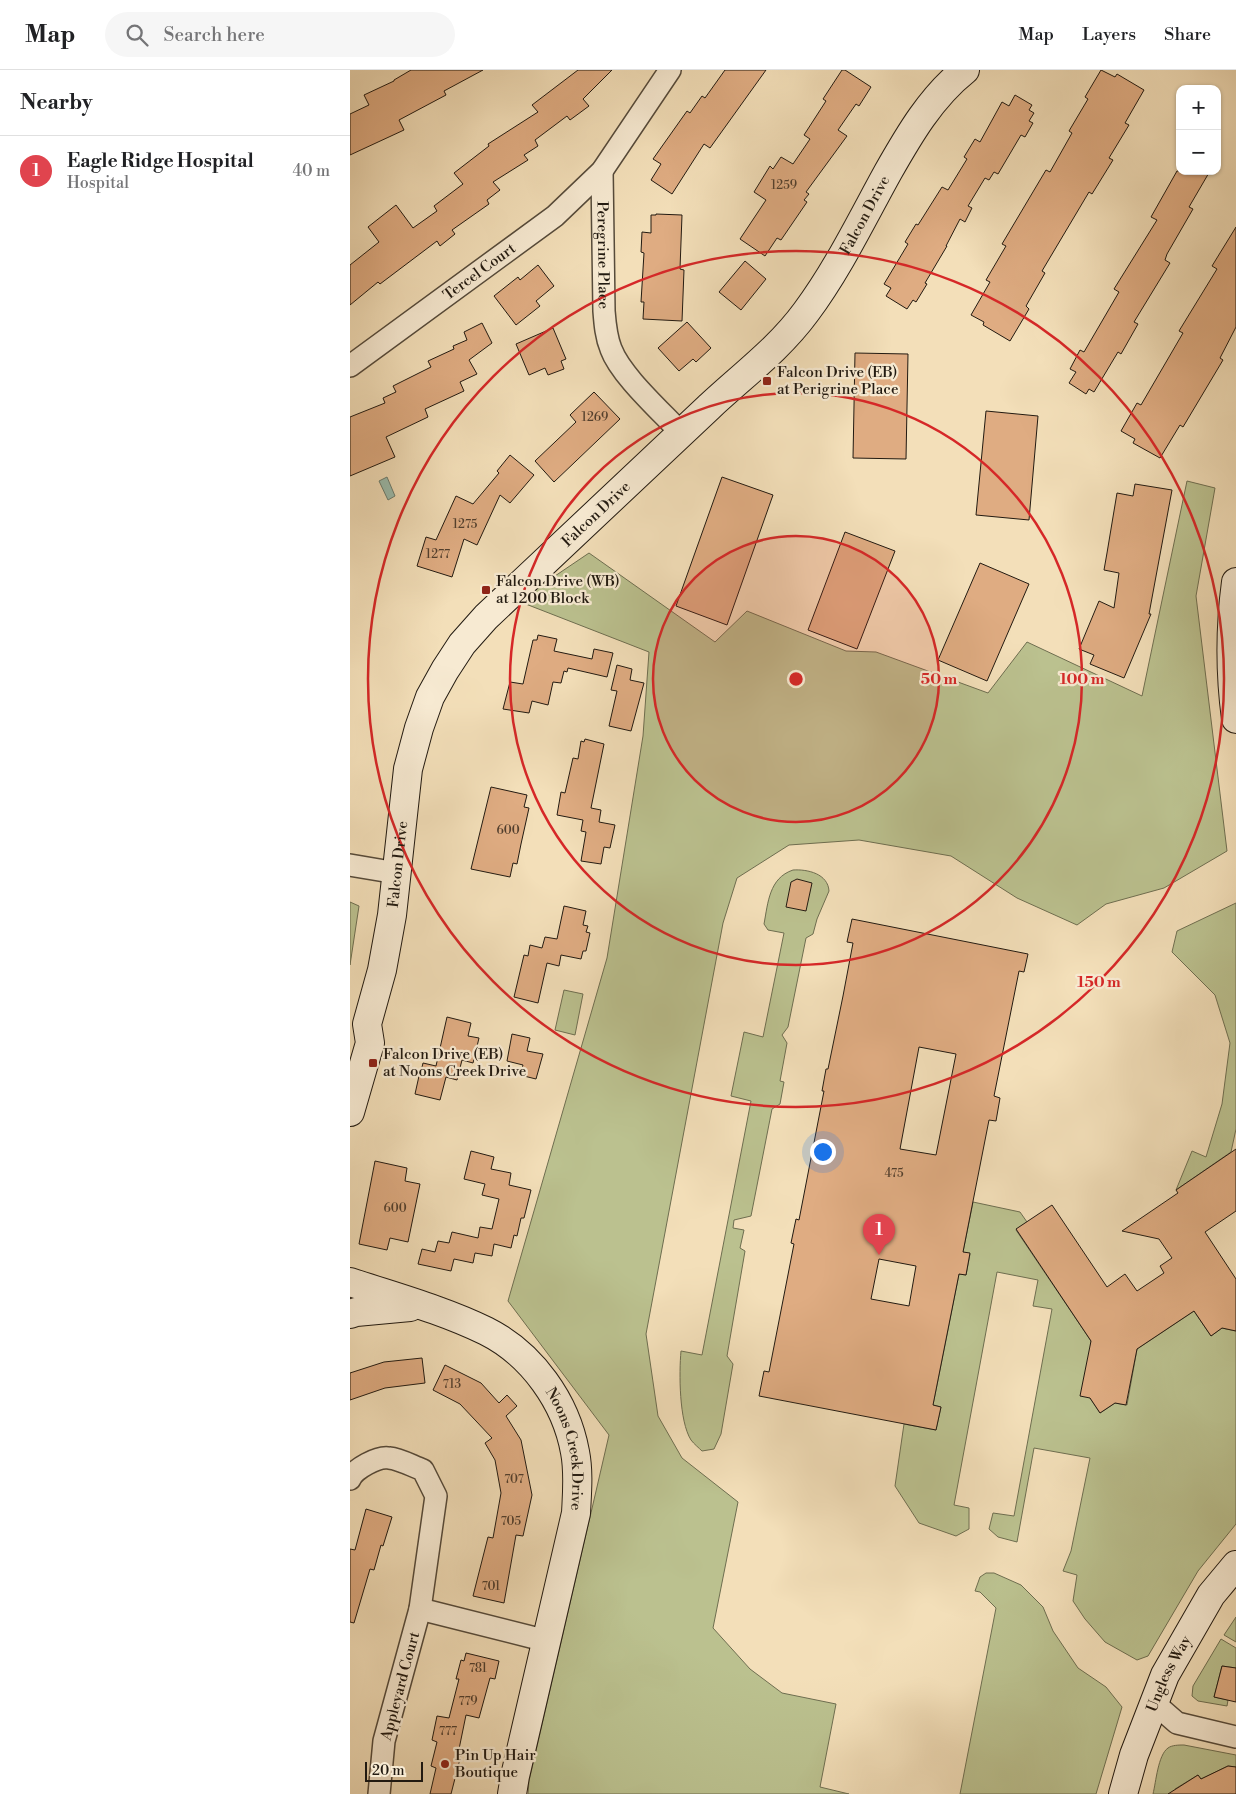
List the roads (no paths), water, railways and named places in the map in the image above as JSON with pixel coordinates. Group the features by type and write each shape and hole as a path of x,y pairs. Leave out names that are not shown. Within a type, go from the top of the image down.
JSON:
{"street":[{"path":"602,171 670,70"},
{"name":"Falcon Drive","path":"350,1112 370,1043 368,1024 382,970 392,915 408,769 427,705 445,670 462,644 486,617 782,342 806,313 827,282 908,137 936,99 965,70"},
{"name":"Tercel Court","path":"350,366 555,216 602,171"},
{"name":"Peregrine Place","path":"602,171 604,311 611,350 621,367 682,434"},
{"path":"1236,582 1232,611 1232,664 1236,719"},
{"path":"350,865 397,873"},
{"name":"Falcon Drive","path":"350,1052 353,1042 368,1024"},
{"name":"Noons Creek Drive","path":"350,1282 469,1324 510,1346 550,1388 565,1418 575,1452 578,1479 576,1513 512,1794"},
{"path":"350,1314 420,1306"},
{"name":"Appleyard Court","path":"350,1479 352,1474 370,1462 388,1457 423,1470 436,1496 420,1609 384,1741 380,1794"},
{"name":"Ungless Way","path":"1123,1794 1134,1755 1165,1675 1211,1595 1236,1565"},
{"path":"420,1609 547,1641"},
{"path":"1154,1703 1177,1723 1236,1737"}],"place":[{"name":"Falcon Drive (EB) at Perigrine Place","path":"767,381"},
{"name":"Falcon Drive (WB) at 1200 Block","path":"486,590"},
{"name":"Falcon Drive (EB) at Noons Creek Drive","path":"373,1063"},
{"name":"Eagle Ridge Hospital","path":"879,1255"},
{"name":"Pin Up Hair Boutique","path":"445,1764"}]}
